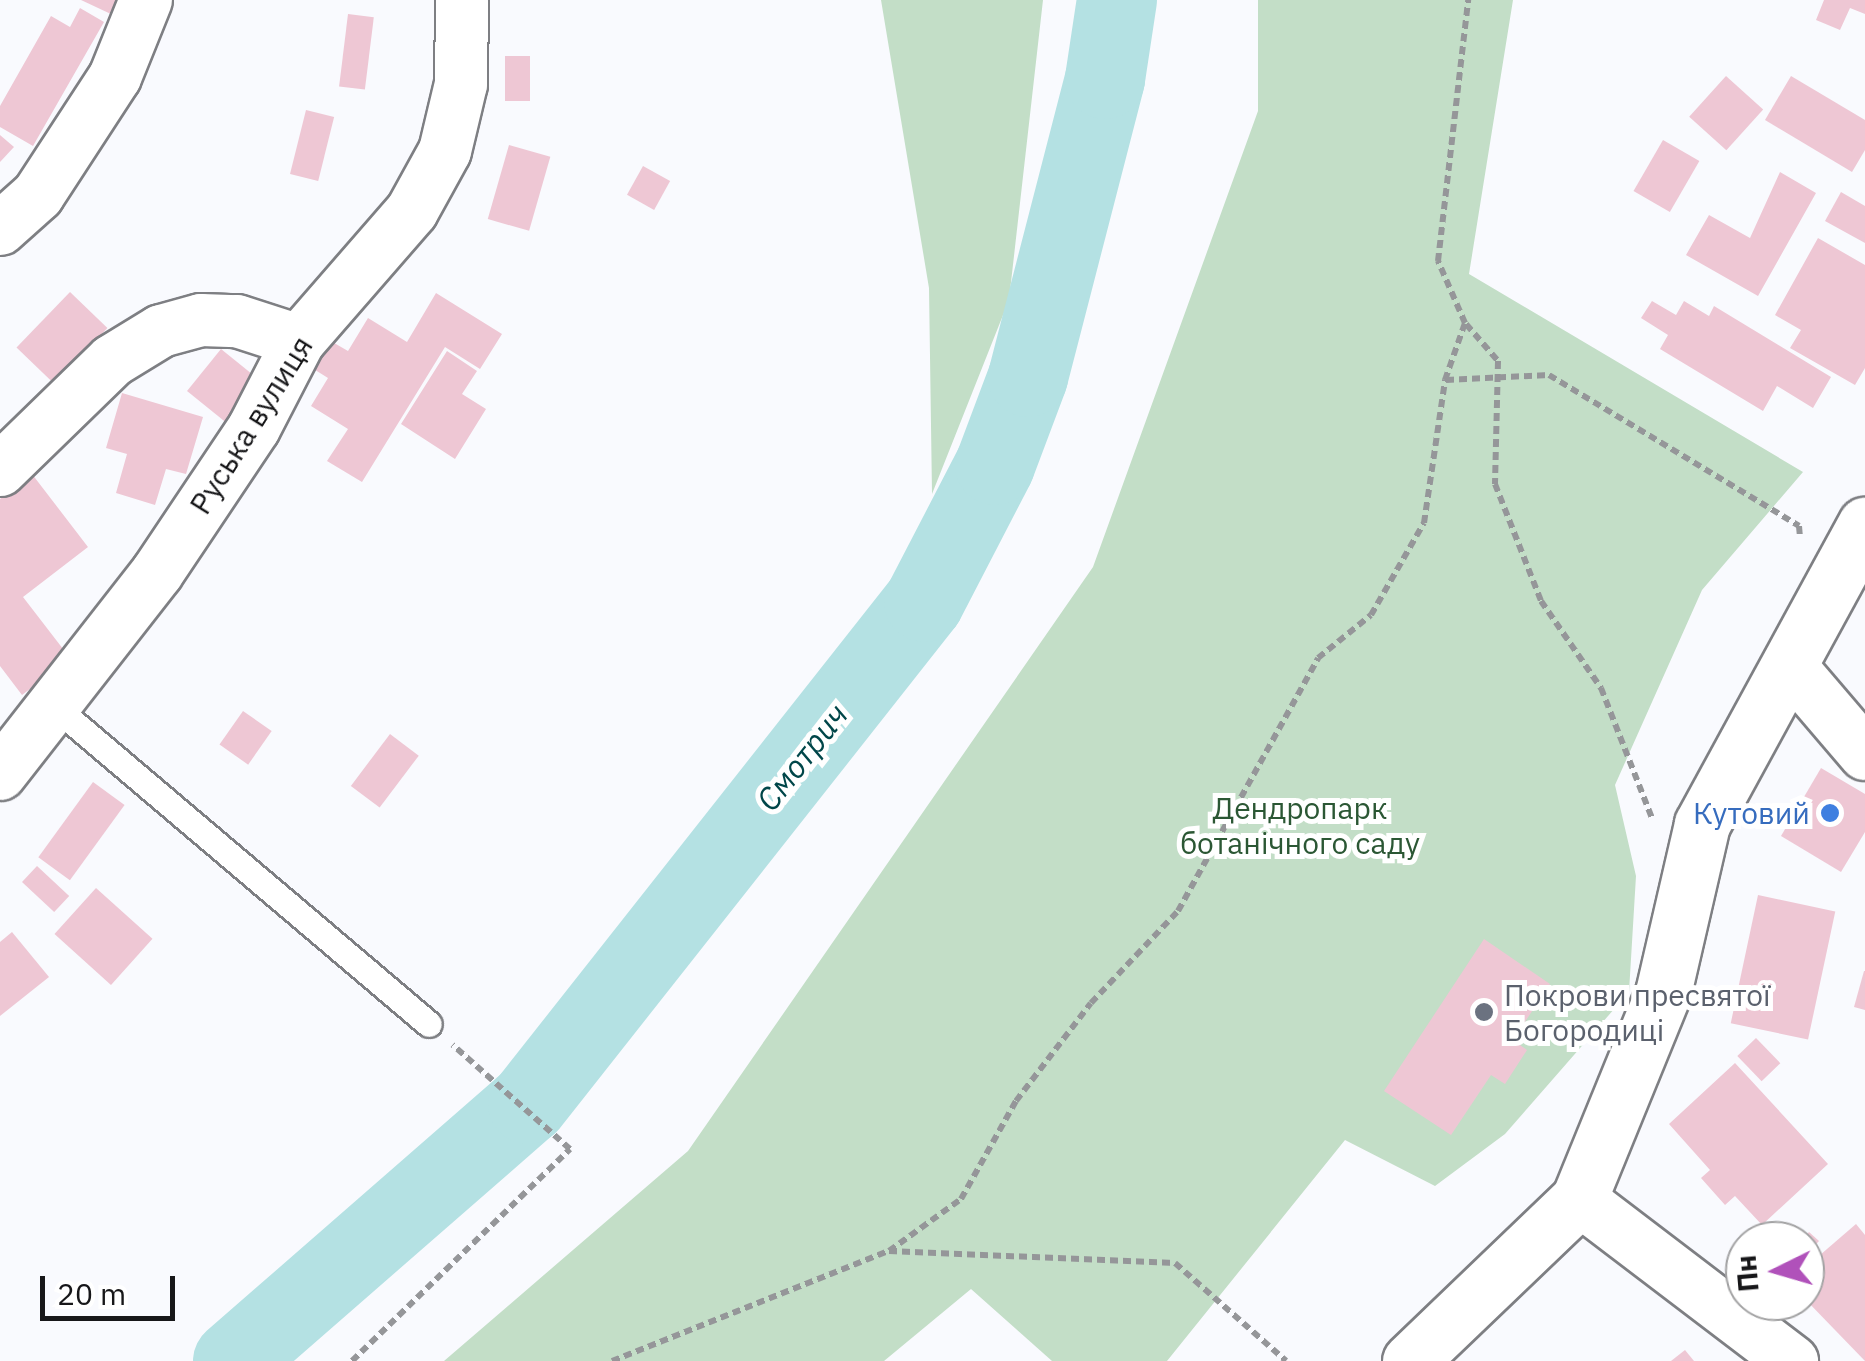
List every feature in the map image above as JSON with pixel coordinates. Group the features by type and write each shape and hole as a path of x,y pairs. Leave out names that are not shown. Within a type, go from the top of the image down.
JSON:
{"street":[{"path":"0,230 38,195 115,77 146,0"},
{"name":"Руська вулиця","path":"0,774 158,573 254,428 299,342 412,211 445,151 461,84 462,0"},
{"path":"0,470 112,361 161,332 201,320 237,321 299,342"},
{"path":"1410,1361 1579,1198 1663,993 1702,824 1865,525"},
{"path":"1788,666 1865,754"},
{"path":"1579,1198 1792,1361"}],"lane":[{"path":"55,706 429,1024"}],"path":[{"path":"1468,0 1438,261 1465,323 1498,361 1495,484 1542,600 1601,688 1654,824"},
{"path":"612,1361 889,1251 962,1198 1016,1101 1092,1003 1178,911 1318,658 1371,616 1424,524 1445,380 1465,323"},
{"path":"1445,380 1549,374 1799,526 1802,546"},
{"path":"352,1361 570,1149 429,1024"},
{"path":"889,1251 1175,1263 1286,1361"}],"green space":[{"path":"881,0 1043,0 1009,300 932,494 929,288"},
{"name":"Дендропарк ботанічного саду","path":"1258,0 1513,0 1469,274 1803,472 1702,590 1615,785 1636,876 1629,992 1505,1134 1435,1186 1345,1140 1167,1361 1052,1361 971,1289 884,1361 444,1361 688,1151 1093,567 1258,111"}],"building":[{"path":"81,0 120,0 113,15"},
{"path":"1824,0 1865,0 1865,14 1850,8 1840,30 1816,20"},
{"path":"80,8 104,22 33,146 0,127 0,106 51,16 70,27"},
{"path":"348,14 374,17 365,90 339,86"},
{"path":"505,56 530,56 530,101 505,101"},
{"path":"1726,76 1763,109 1726,150 1689,117"},
{"path":"1791,76 1865,120 1865,150 1852,172 1765,120"},
{"path":"306,110 334,117 318,181 290,174"},
{"path":"0,135 14,147 0,162"},
{"path":"1663,140 1699,161 1670,212 1634,191"},
{"path":"509,145 550,157 529,231 488,219"},
{"path":"643,166 670,181 654,210 627,195"},
{"path":"1780,172 1816,193 1758,296 1686,255 1709,215 1750,238"},
{"path":"1841,192 1865,206 1865,243 1825,221"},
{"path":"1818,238 1865,265 1865,368 1855,385 1790,348 1801,330 1775,315"},
{"path":"70,292 107,328 54,384 17,347"},
{"path":"436,293 502,334 480,369 445,347 362,482 327,461 348,429 311,406 328,378 312,368 329,340 348,351 368,318 407,342"},
{"path":"1652,301 1676,315 1684,301 1709,316 1714,306 1831,377 1813,408 1777,386 1763,411 1660,349 1668,335 1641,318"},
{"path":"221,349 262,382 228,424 187,391"},
{"path":"447,351 477,371 462,394 486,409 455,459 401,424"},
{"path":"122,393 203,417 186,474 166,469 155,505 116,493 127,454 106,448"},
{"path":"32,474 88,547 23,597 70,658 22,695 0,666 0,499"},
{"path":"243,711 272,731 248,765 219,745"},
{"path":"390,734 419,756 380,808 351,786"},
{"name":"Кутовий","path":"1821,768 1865,794 1865,832 1841,872 1781,836"},
{"path":"93,782 125,805 70,880 38,857"},
{"path":"37,866 69,896 54,912 22,882"},
{"path":"96,888 152,939 111,985 55,934"},
{"path":"1758,895 1835,911 1808,1040 1731,1023"},
{"path":"12,932 49,977 0,1016 0,942"},
{"name":"Покрови пресвятої Богородиці","path":"1484,939 1550,984 1513,1040 1527,1050 1505,1084 1491,1075 1451,1135 1384,1091"},
{"path":"1865,971 1865,1010 1854,1007"},
{"path":"1756,1038 1780,1063 1762,1081 1737,1056"},
{"path":"1735,1063 1828,1164 1766,1221 1758,1221 1735,1196 1725,1205 1701,1178 1710,1170 1669,1124"},
{"path":"1856,1224 1865,1235 1865,1361 1825,1320 1825,1251"},
{"path":"1685,1350 1694,1361 1671,1361"}],"waterway":[{"name":"Смотрич","path":"233,1361 528,1104 924,602 995,465 1028,377 1105,79 1117,0"}],"place":[{"name":"Кутовий","path":"1830,813"},
{"name":"Покрови пресвятої Богородиці","path":"1484,1012"}]}
